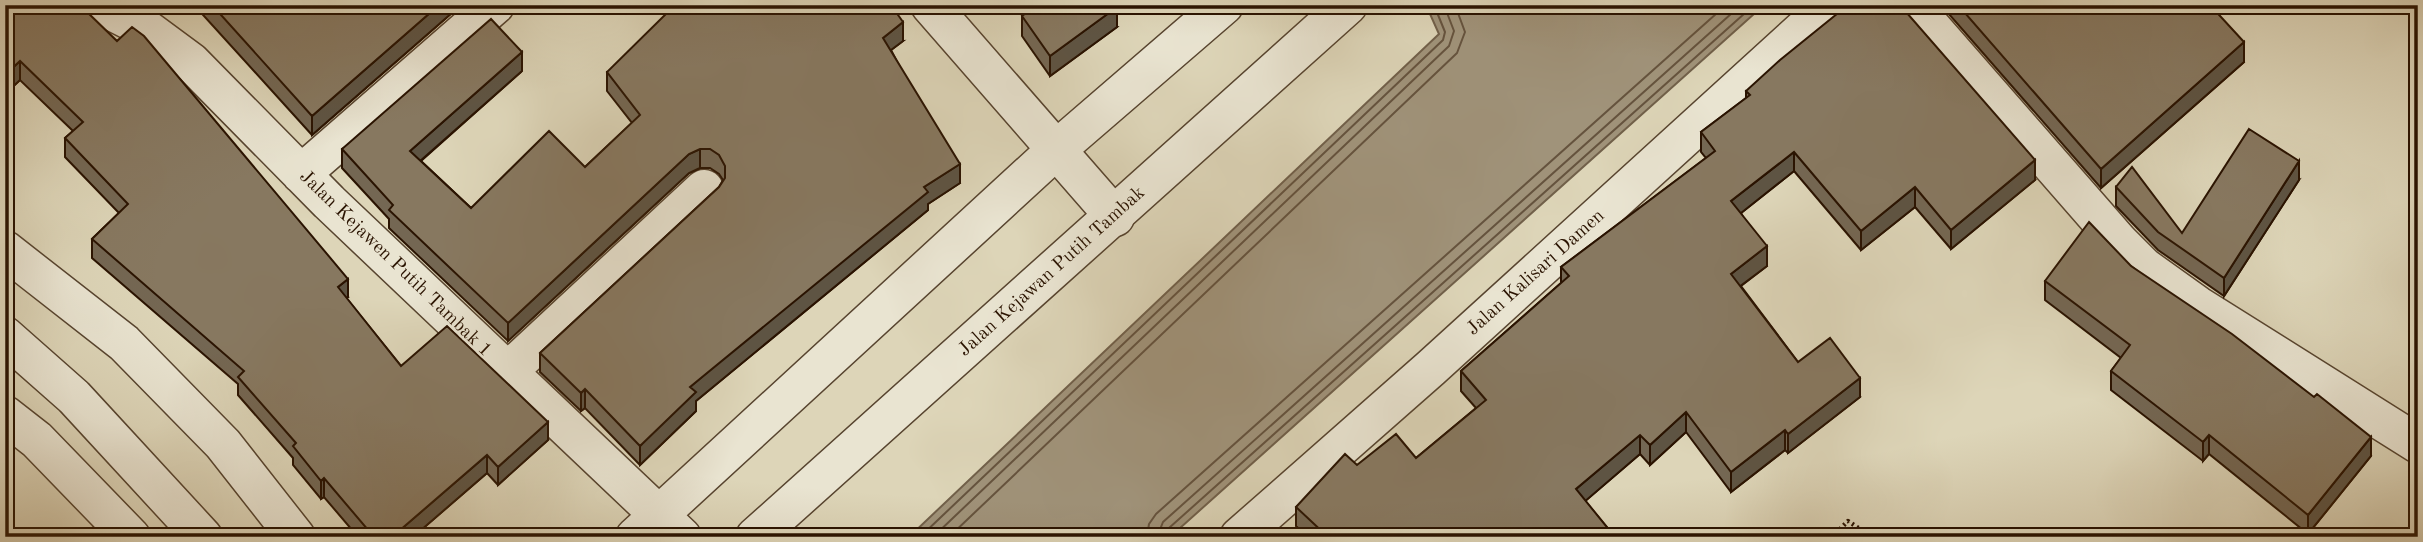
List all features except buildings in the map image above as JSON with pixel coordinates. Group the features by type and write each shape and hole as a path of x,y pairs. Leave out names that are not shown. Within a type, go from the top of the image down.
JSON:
{"street":[{"name":"Jalan Kejawen Putih Tambak 1","path":"100,5 173,47 507,372 659,530"},
{"path":"301,174 495,5"},
{"path":"930,5 1115,217"},
{"path":"659,530 1056,150 1224,5"},
{"name":"Jalan Kejawan Putih Tambak","path":"755,537 1115,217 1348,5"},
{"name":"Jalan Kalisari Damen","path":"1239,537 1441,359 1830,5"},
{"path":"1912,5 2119,242 2144,267 2197,305 2418,444"},
{"path":"507,372 704,189"},
{"path":"5,250 124,344 223,444 296,537"},
{"path":"5,336 74,397 203,537"},
{"path":"5,415 37,440 131,537"}],"path":[{"path":"1832,537 1848,521 1871,537"}],"water":[{"path":"1426,5 1764,5 1170,537 909,537 1439,34"}]}
